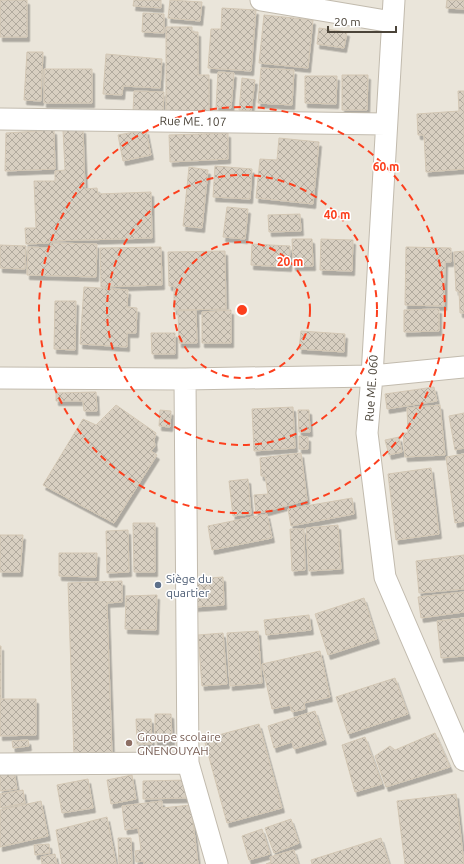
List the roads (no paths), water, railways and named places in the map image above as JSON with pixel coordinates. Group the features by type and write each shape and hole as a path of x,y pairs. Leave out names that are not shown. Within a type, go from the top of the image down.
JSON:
{"street":[{"path":"261,0 392,22"},
{"name":"Rue ME. 060","path":"394,0 372,376 367,433 384,577 464,760"},
{"name":"Rue ME. 107","path":"0,119 386,124"},
{"path":"0,378 185,379 372,376 464,367"},
{"path":"185,379 188,763 217,864"},
{"path":"0,764 188,763"}],"place":[{"name":"Siège du quartier","path":"158,585"},
{"name":"Groupe scolaire GNENOUYAH","path":"129,743"}]}
